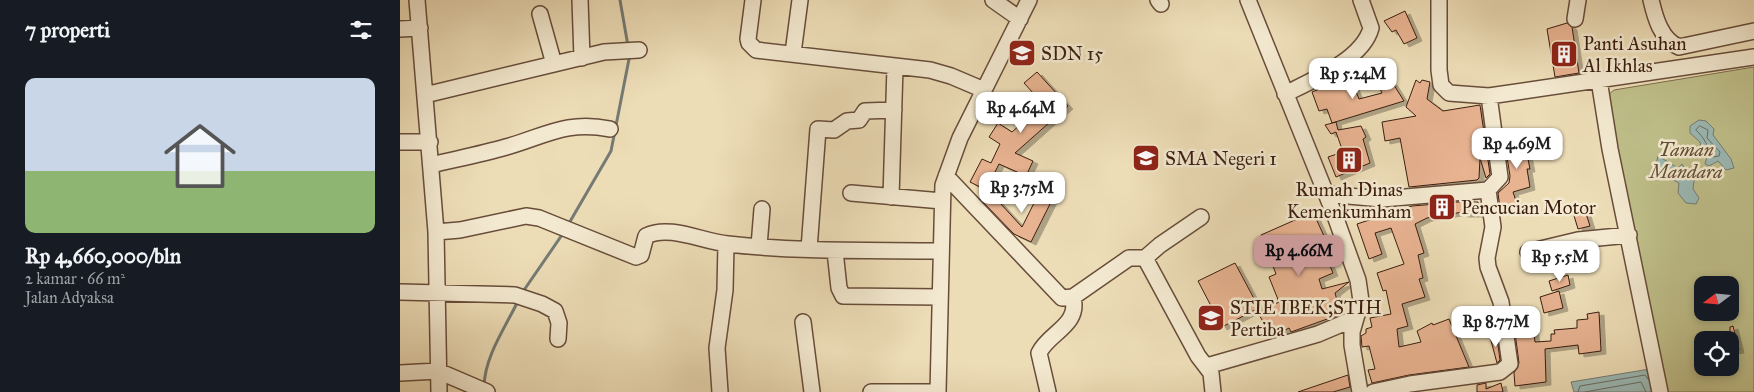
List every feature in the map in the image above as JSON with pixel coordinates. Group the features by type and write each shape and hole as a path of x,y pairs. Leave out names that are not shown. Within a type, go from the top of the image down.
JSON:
{"street":[{"path":"416,0 426,95 436,232 439,294 439,392"},
{"path":"580,0 582,58"},
{"path":"752,0 748,39 756,50 930,70 984,90"},
{"path":"793,53 800,0"},
{"path":"993,0 1020,19"},
{"path":"870,392 938,392 942,201 946,176 960,138 1029,0"},
{"path":"1248,0 1326,194 1360,290 1361,300 1352,345 1360,392"},
{"path":"1285,94 1333,68 1364,44 1371,28 1361,0"},
{"path":"1438,0 1439,70 1441,85 1449,94 1489,96 1754,57"},
{"path":"1575,19 1578,0"},
{"path":"1651,0 1658,22 1667,40 1679,47 1754,31"},
{"path":"540,14 554,64"},
{"path":"400,29 420,28"},
{"path":"426,95 554,64 632,49"},
{"path":"890,197 895,67"},
{"path":"1599,80 1610,149 1660,392"},
{"path":"1326,194 1382,199 1488,190 1500,177 1489,96"},
{"path":"809,249 818,129 837,129 847,121 859,120 865,111 894,110"},
{"path":"431,165 505,148 569,127 581,125 610,130"},
{"path":"400,142 430,142"},
{"path":"946,176 1056,294 1062,298 1073,298 1130,258 1145,258 1160,245 1201,217"},
{"path":"1373,392 1410,384 1500,372 1508,367 1510,359 1501,302 1493,284 1487,258 1493,227 1488,190"},
{"path":"850,193 942,201"},
{"path":"759,246 762,208"},
{"path":"436,232 460,230 526,216 540,218 636,257 641,255 646,236 656,232 726,244 834,250 941,251"},
{"path":"1528,252 1578,240 1629,235"},
{"path":"720,392 717,348 725,290 726,244"},
{"path":"834,250 839,288 843,296 940,297"},
{"path":"1145,258 1153,269 1198,356 1209,370 1213,392"},
{"path":"400,292 520,296 555,311 559,323 558,339"},
{"path":"1048,392 1039,354 1048,341 1070,321 1074,310 1073,298"},
{"path":"1209,370 1318,334 1356,318"},
{"path":"803,322 812,392"},
{"path":"400,373 438,371 481,389"}],"green space":[{"name":"Taman Mandara","path":"1754,67 1754,392 1664,392 1606,105 1608,95 1614,90"}],"water":[{"path":"1699,120 1706,121 1714,129 1713,135 1731,159 1734,168 1726,170 1718,161 1709,166 1705,164 1707,156 1701,151 1700,142 1690,133 1690,126"},
{"path":"1658,156 1678,168 1682,164 1685,169 1692,168 1695,172 1693,189 1699,198 1696,204 1686,203 1678,193 1679,183 1671,179 1670,173 1664,172 1656,165"},
{"path":"1650,369 1658,392 1574,392 1571,382"}],"building":[{"path":"1405,11 1417,38 1404,44 1396,30 1392,32 1384,21"},
{"name":"Panti Asuhan Al Ikhlas","path":"1567,23 1572,27 1579,73 1555,77 1547,29"},
{"path":"1037,72 1068,106 1015,153 1033,161 1026,176 999,164 986,190 970,182 982,159 991,163 1000,144 989,137 998,123 1012,132 1043,104 1024,83"},
{"path":"1350,77 1359,99 1382,93 1379,87 1392,82 1404,101 1332,123 1327,109 1319,111 1312,92"},
{"path":"1416,80 1420,83 1422,80 1430,82 1427,99 1443,111 1480,105 1490,174 1486,178 1480,158 1479,178 1477,180 1409,187 1400,138 1385,141 1382,122 1416,116 1406,107"},
{"path":"1336,122 1338,130 1361,126 1366,137 1363,139 1370,163 1336,177 1328,157 1343,152 1336,132 1331,134 1325,125"},
{"path":"1536,139 1542,150 1527,154 1530,169 1527,169 1530,187 1513,192 1517,204 1500,209 1498,193 1509,183 1510,176 1505,144"},
{"path":"1042,187 1055,194 1031,242 1014,234 980,199 989,191 1022,227"},
{"path":"1455,202 1478,202 1478,214 1462,214 1463,212 1427,218 1415,224 1424,253 1418,255 1423,278 1419,279 1425,297 1402,304 1408,326 1397,329 1399,347 1421,342 1417,331 1432,323 1433,325 1449,319 1469,367 1409,375 1372,383 1368,370 1375,369 1369,346 1362,347 1361,336 1366,333 1366,329 1372,327 1370,318 1391,314 1386,290 1383,291 1377,273 1404,264 1391,228 1375,233 1382,254 1369,259 1357,224 1412,206 1449,203 1445,206"},
{"path":"1583,204 1590,226 1578,229 1572,209"},
{"path":"1313,212 1329,247 1324,251 1333,273 1319,279 1322,289 1349,282 1335,293 1341,314 1291,332 1289,328 1272,337 1258,313 1279,302 1269,277 1276,274 1261,235"},
{"path":"1590,248 1591,254 1563,262 1561,254"},
{"path":"1235,263 1259,308 1222,327 1198,281"},
{"path":"1568,275 1570,285 1552,291 1549,281"},
{"path":"1559,291 1563,308 1544,313 1540,297"},
{"path":"1599,312 1601,351 1579,354 1578,345 1545,349 1546,382 1515,386 1514,373 1519,363 1514,325 1517,329 1533,325 1535,342 1551,341 1551,334 1555,334 1554,330 1577,328 1577,320 1588,319 1587,314"},
{"path":"1733,326 1734,331 1730,331 1730,327"},
{"path":"1490,337 1497,338 1500,360 1497,363"},
{"path":"1348,375 1350,387 1333,392 1298,392"},
{"path":"1486,383 1486,389 1501,383 1503,392 1477,392 1477,385"}],"waterway":[{"path":"620,0 628,46"},
{"path":"568,225 611,151 630,54"},
{"path":"522,293 564,232"},
{"path":"484,386 485,375 492,353 518,301"}],"place":[{"name":"SDN 15","path":"1022,53"},
{"name":"Panti Asuhan Al Ikhlas","path":"1564,54"},
{"name":"SMA Negeri 1","path":"1146,158"},
{"name":"Rumah Dinas Kemenkumham","path":"1349,160"},
{"name":"Pencucian Motor","path":"1442,207"},
{"name":"STIE IBEK;STIH Pertiba","path":"1211,318"}]}
